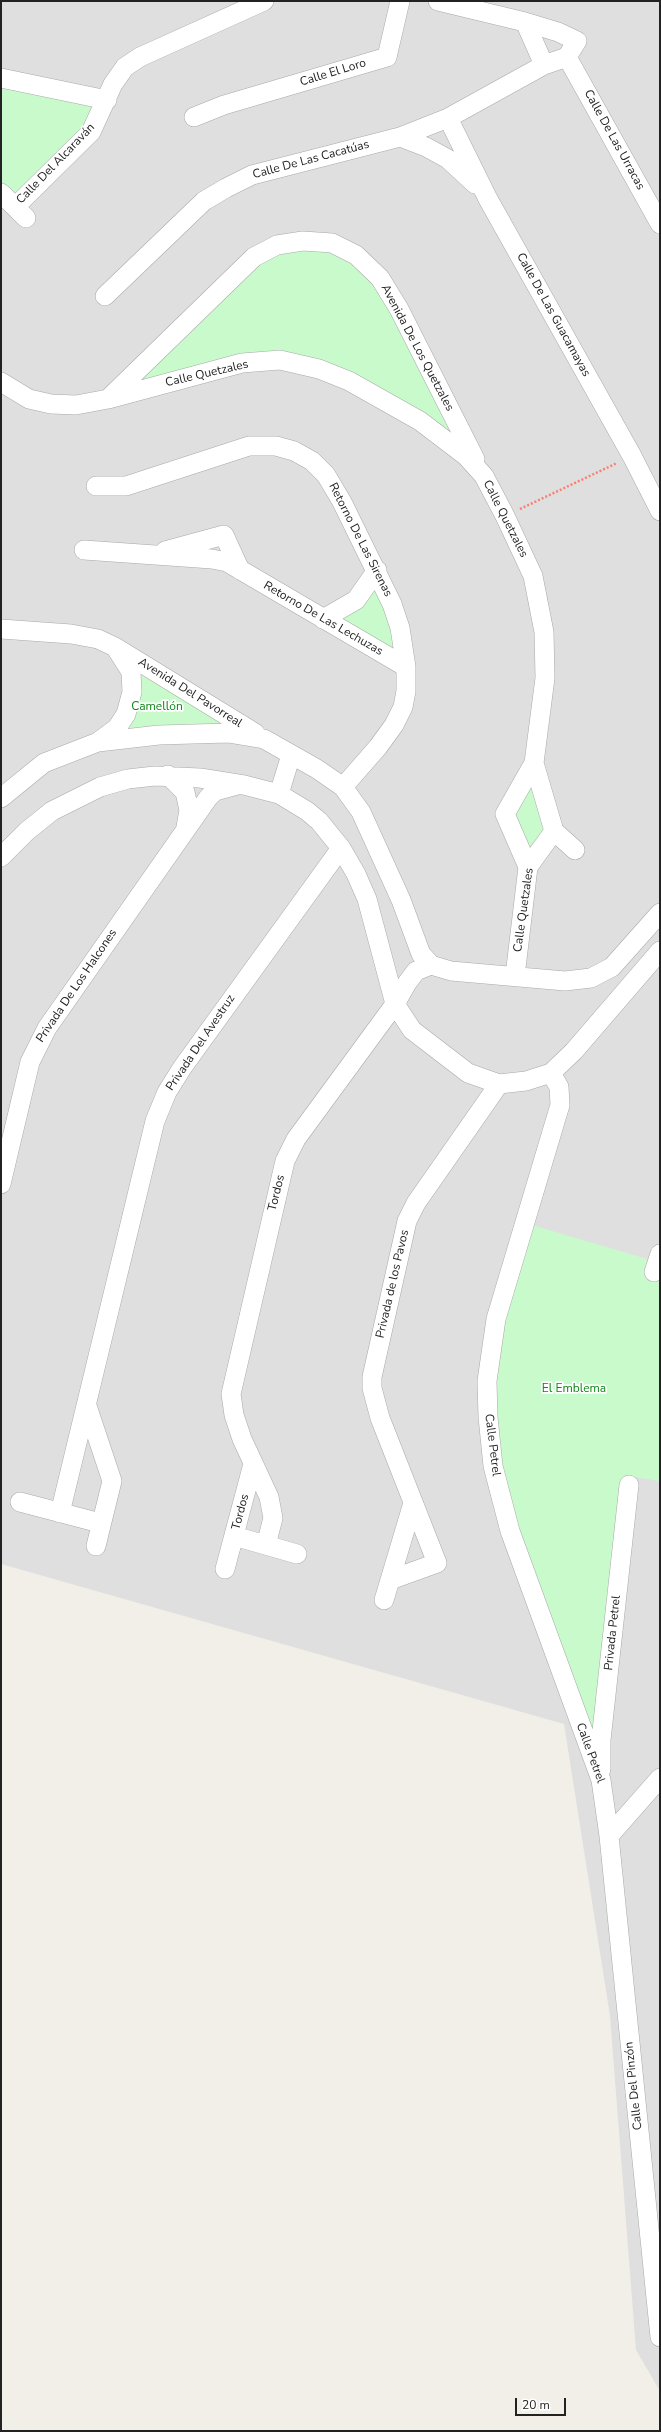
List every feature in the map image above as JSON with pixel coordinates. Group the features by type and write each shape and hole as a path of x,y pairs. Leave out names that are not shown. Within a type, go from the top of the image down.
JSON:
{"street":[{"name":"Calle Del Alcaraván","path":"1,193 20,212 91,132 107,100 113,84 125,67 140,57 241,6 264,1"},
{"name":"Calle El Loro","path":"194,117 224,105 387,57 400,1"},
{"path":"438,1 549,28 576,41 567,57"},
{"path":"525,22 544,65"},
{"name":"Calle De Las Cacatúas","path":"105,296 204,201 226,188 252,175 400,137 448,118 544,65 567,57"},
{"name":"Calle De Las Urracas","path":"567,57 660,224"},
{"path":"1,78 107,100"},
{"name":"Calle De Las Guacamayas","path":"448,118 488,199 632,456 660,511"},
{"path":"400,137 426,147 448,159 468,176 488,199"},
{"name":"Avenida De Los Quetzales","path":"108,398 254,257 277,245 303,241 332,243 356,255 380,278 399,309 484,476"},
{"name":"Calle Quetzales","path":"1,382 29,399 51,404 76,405 242,363 280,360 300,364 349,381 414,417 450,442 484,476 505,516 533,576 544,632 545,678 534,763 505,814 528,867"},
{"name":"Retorno De Las Sirenas","path":"96,486 126,486 249,446 276,446 294,451 312,461 326,475 377,570 398,622 406,667 406,692 403,707 394,725 378,747 343,787"},
{"name":"Retorno De Las Lechuzas","path":"150,555 224,535 240,570"},
{"name":"Retorno De Las Lechuzas","path":"84,550 212,559 228,562 406,667"},
{"path":"323,619 356,600 369,585 377,570"},
{"name":"Avenida Del Pavorreal","path":"1,629 71,634 98,639 115,647 264,740 317,769 343,787 362,812 401,900 421,954 431,965"},
{"name":"Avenida Del Pavorreal","path":"98,742 117,728 126,714 132,692 130,672 115,647"},
{"path":"1,798 44,763 98,742 207,733 228,733 264,740"},
{"path":"279,794 291,755"},
{"path":"534,763 554,831 575,850"},
{"path":"1,857 27,831 71,800 100,787 128,779 168,776 200,778 244,785 279,794 307,811 319,821 341,848 367,899 395,1004 412,1030 436,1050 468,1073 499,1084 526,1081 551,1073 574,1051 660,951"},
{"name":"Privada De Los Halcones","path":"168,776 185,792 189,810 185,828"},
{"name":"Privada De Los Halcones","path":"1,1184 30,1062 38,1044 63,1004 185,828 208,798 215,791 244,785"},
{"name":"Calle Quetzales","path":"515,976 528,867 554,831"},
{"name":"Privada Del Avestruz","path":"60,1513 88,1406 155,1121 167,1092 186,1062 341,848"},
{"path":"431,965 451,971 565,981 591,978 612,966 660,913"},
{"name":"Tordos","path":"266,1545 273,1518 269,1497 253,1464 236,1421 231,1394 285,1161 296,1139 395,1004 416,971 431,965"},
{"name":"Calle Petrel","path":"551,1073 559,1087 560,1105 496,1319 487,1382 488,1417 493,1466 510,1531 601,1780 609,1836"},
{"name":"Privada de los Pavos","path":"390,1580 437,1563 375,1403 372,1377 407,1221 416,1203 499,1084"},
{"path":"654,1272 660,1254"},
{"path":"88,1406 112,1482 100,1523 96,1546"},
{"name":"Tordos","path":"225,1569 253,1464"},
{"name":"Privada Petrel","path":"601,1780 601,1740 629,1485"},
{"path":"20,1502 100,1523"},
{"path":"384,1600 413,1503"},
{"name":"Tordos","path":"234,1536 297,1554"},
{"path":"609,1836 660,1778"},
{"name":"Calle Del Pinzón","path":"609,1836 660,2337"}],"path":[{"path":"505,516 632,456"}],"shaded area":[{"path":"1,1 660,1 660,2391 636,2350 610,2016 564,1724 1,1564"}],"green space":[{"path":"1,78 107,100 15,207 1,193"},
{"path":"332,243 380,278 484,476 420,421 280,360 108,399 254,257"},
{"path":"377,570 406,667 323,619"},
{"name":"Camellón","path":"115,647 264,739 159,735 117,728 132,692"},
{"path":"534,763 554,831 528,867 505,814"},
{"name":"El Emblema","path":"525,1223 657,1262 660,1254 660,1481 628,1476 601,1780 510,1531 487,1381"}]}
